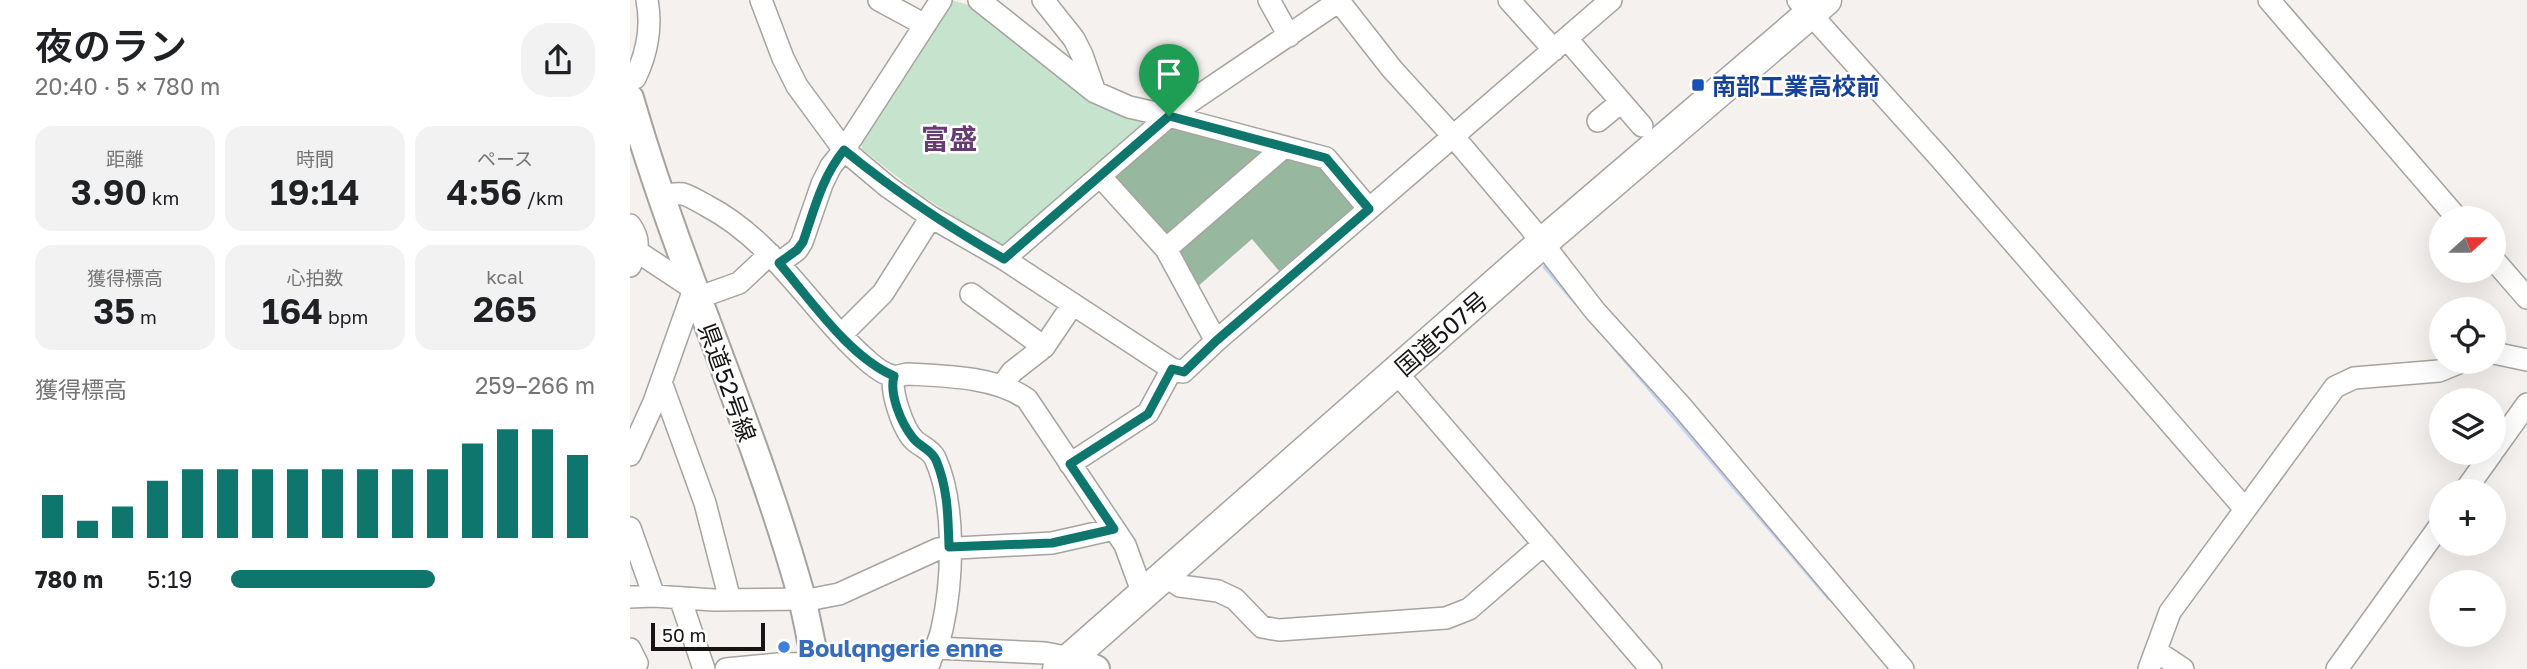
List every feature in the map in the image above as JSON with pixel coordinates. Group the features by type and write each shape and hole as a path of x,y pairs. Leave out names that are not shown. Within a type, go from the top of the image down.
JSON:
{"highway":[{"name":"国道507号","path":"1075,665 1153,585 1812,4"}],"main road":[{"name":"県道52号線","path":"632,115 768,492 802,600 816,666"}],"street":[{"path":"630,79 635,78 645,51 650,16 646,0"},
{"path":"761,0 783,58 797,86 844,150 888,187 931,216 1004,259 1172,369 1184,372 1216,341 1611,0"},
{"path":"879,0 925,25"},
{"path":"630,225 637,237 634,259 695,294 739,283 774,258 797,250 803,242 822,184 831,166 941,0"},
{"path":"979,0 1095,92 1129,107 1326,158 1369,209"},
{"path":"1043,0 1083,55 1095,92"},
{"path":"1269,0 1289,36"},
{"path":"1509,0 1621,102 1642,126"},
{"path":"2269,0 2447,206"},
{"path":"1004,259 1169,116 1339,1 1392,69 1530,227 1595,311 1681,406 1903,669"},
{"path":"1812,4 1949,168 2245,509"},
{"path":"1598,121 1621,102"},
{"path":"1166,248 1284,147"},
{"path":"1100,176 1166,248 1216,341"},
{"path":"662,195 682,194 729,217 747,230 841,335 872,364 894,376 936,376 1002,386 1027,399 1130,555 1153,585 1218,591 1235,599 1262,627 1279,630 1446,618 1469,609 1545,544"},
{"path":"841,335 883,293 931,216"},
{"path":"2506,274 2527,298"},
{"path":"630,455 695,294"},
{"path":"971,294 1044,347"},
{"path":"1002,386 1012,372 1044,347 1073,304"},
{"path":"2506,356 2527,360"},
{"path":"1070,464 1148,414 1172,369"},
{"path":"1396,372 1651,669"},
{"path":"2183,669 2152,660 2169,612 2335,387 2354,378 2429,372"},
{"path":"894,376 891,386 907,429 915,440 931,451 947,493 949,547 946,604 942,629 931,660"},
{"path":"661,382 705,503 730,600"},
{"path":"2506,434 2527,404"},
{"path":"630,528 654,596"},
{"path":"630,597 802,600 839,594 923,554 949,547 1052,543 1114,529"},
{"path":"2337,669 2429,541"},
{"path":"680,598 704,669"},
{"path":"630,649 637,663 632,669"},
{"path":"726,669 1045,653 1075,665"}],"green space":[{"path":"951,0 969,5 1089,98 1122,116 1154,120 1010,247 1002,246 919,194 862,149 860,139"},
{"path":"1173,124 1259,146 1263,158 1169,238 1111,173"},
{"path":"1294,156 1320,163 1353,201 1352,209 1279,271 1252,239 1196,288 1177,254 1179,247 1278,161"}],"waterway":[{"path":"1545,267 1576,303"},
{"path":"1614,347 1829,598"}],"place":[{"name":"南部工業高校前","path":"1698,85"},
{"name":"Boulqngerie enne","path":"784,647"}],"district":[{"name":"富盛","path":"949,138"}],"route":[{"path":"1169,116 1326,158 1369,209 1216,341 1184,372 1172,369 1148,414 1070,464 1114,529 1052,543 949,547 947,493 931,451 915,440 907,429 891,386 894,376 872,364 841,335 779,263 803,242 822,184 831,166 844,150 888,187 1004,259 1169,116"}]}
